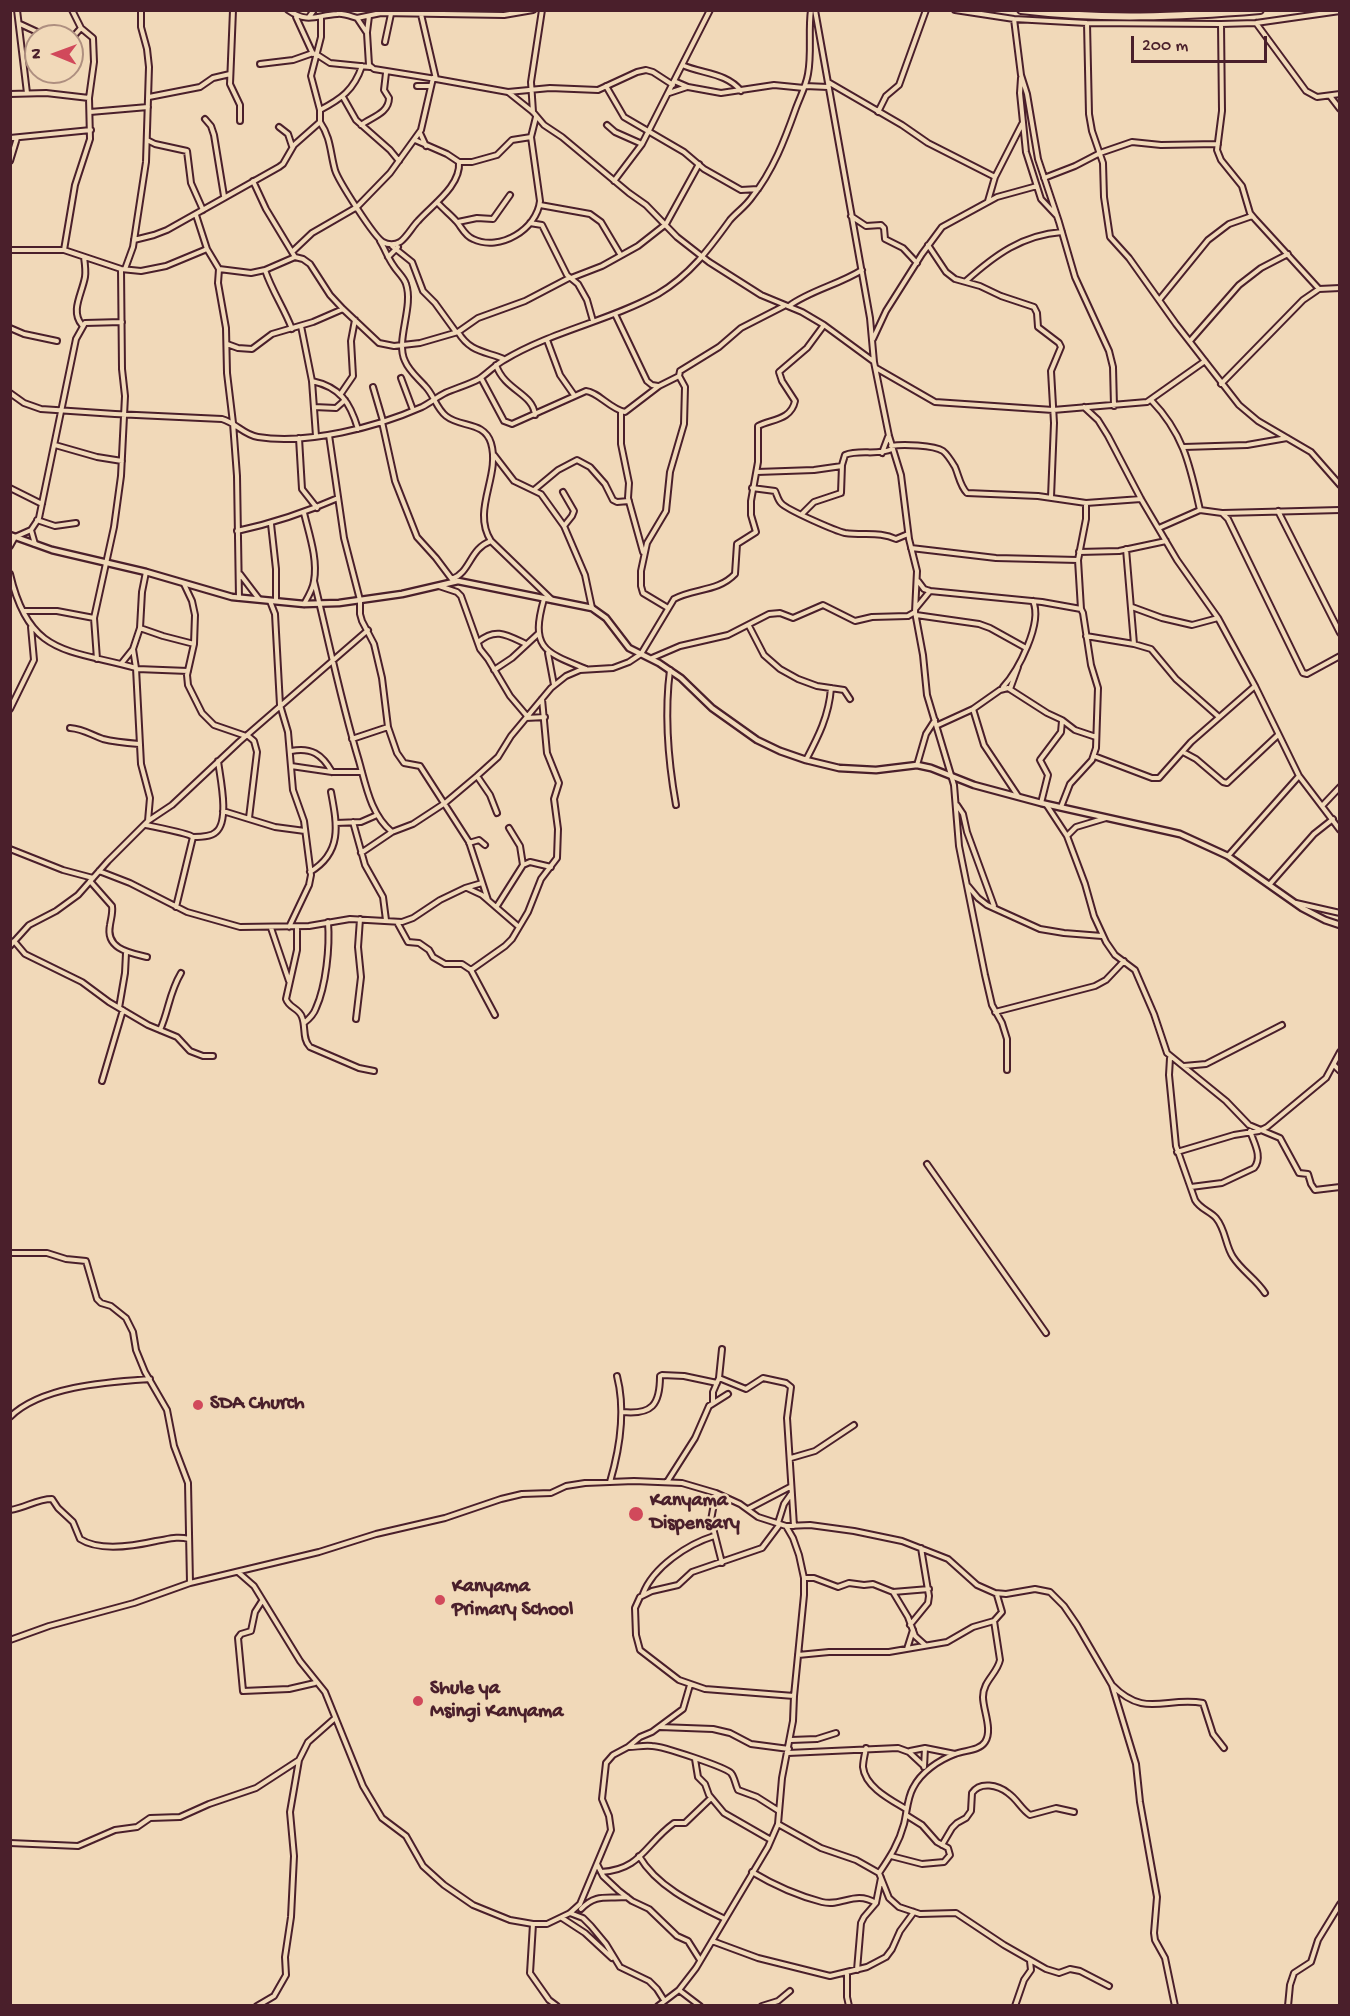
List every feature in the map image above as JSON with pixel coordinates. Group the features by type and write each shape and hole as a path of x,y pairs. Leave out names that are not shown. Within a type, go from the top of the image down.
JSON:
{"main road":[{"path":"1021,10 1066,12 1085,16 1189,16 1260,10"}],"street":[{"path":"17,10 27,93"},
{"path":"72,10 79,24"},
{"path":"97,658 94,618 118,506 122,460 123,269 134,240 147,140 148,58 141,27 141,10"},
{"path":"233,10 230,74 231,87 241,108 240,121"},
{"path":"288,10 296,16 309,18 321,18 346,12 367,33"},
{"path":"309,18 314,10"},
{"path":"354,18 381,13 464,12 504,15 533,10"},
{"path":"437,202 469,237 489,243 507,240 530,223 537,214 540,205 531,137 535,115 532,89 542,10"},
{"path":"614,181 642,144 710,10"},
{"path":"813,10 862,270 875,368 889,436 901,475 908,534 917,580 916,614 927,695 952,776 959,846 985,975 995,1012 1002,1023 1006,1039 1007,1070"},
{"path":"10,393 31,406 124,415 222,419 259,437 299,438 358,429 412,410 481,378 504,359 547,339 615,314 657,294 684,275 703,257 734,215 758,189 778,154 804,87 810,64 813,10"},
{"path":"878,112 886,96 899,85 926,10"},
{"path":"955,10 1014,18 1085,16 1221,24 1256,23 1340,11"},
{"path":"1114,10 1147,10"},
{"path":"291,252 312,233 357,207 384,180 420,133 435,78 420,13"},
{"path":"385,42 391,14"},
{"path":"296,16 314,55 330,63 370,67 386,72 435,78 508,92 532,89 593,90 646,70 673,83 721,93 774,85 828,87"},
{"path":"369,16 367,33 370,67"},
{"path":"1085,16 1088,107 1092,131 1103,163 1104,197 1110,237 1160,299 1221,384 1247,413 1311,452 1340,485"},
{"path":"321,18 321,38 314,55 311,80 320,110 320,122 330,141 336,172 406,282 403,355 407,365 426,386 433,400 447,417 474,425 489,437 493,455 483,525 491,541 552,600"},
{"path":"1014,18 1021,75 1020,93 1026,152 1041,199 1057,215"},
{"path":"1256,23 1306,91 1317,97 1340,94"},
{"path":"19,24 24,26"},
{"path":"1221,24 1222,111 1218,144 1221,160 1242,186 1252,216 1319,289"},
{"path":"64,250 75,185 89,146 91,130 89,98 94,42 91,35 84,30"},
{"path":"260,64 314,55"},
{"path":"682,65 731,80 741,91"},
{"path":"320,110 343,97 354,86 362,66"},
{"path":"361,124 380,114 389,103 384,90 386,72"},
{"path":"149,97 200,87 213,78 230,74"},
{"path":"1021,75 1027,94 1038,159 1057,215 1074,277 1109,351 1113,367 1114,406"},
{"path":"827,82 934,147 995,177"},
{"path":"417,86 431,86"},
{"path":"606,86 624,117 684,152 704,169 741,190 758,189"},
{"path":"668,94 688,87"},
{"path":"508,92 544,125 562,136 614,181 646,204 677,237 703,257 752,289 824,325 874,362"},
{"path":"10,94 46,93 89,98"},
{"path":"1330,96 1340,109"},
{"path":"343,97 356,120 399,161"},
{"path":"90,112 148,106"},
{"path":"205,119 213,130 224,196"},
{"path":"134,240 160,233 196,215 224,196 283,164 292,146 320,122"},
{"path":"988,201 995,177 1023,123"},
{"path":"607,125 615,132 642,144"},
{"path":"279,127 288,134 292,146"},
{"path":"10,138 91,130"},
{"path":"420,133 426,146"},
{"path":"416,140 459,162 472,162 497,155 512,140 531,137"},
{"path":"10,160 17,138"},
{"path":"147,140 155,144 187,150 190,183 203,210"},
{"path":"1044,178 1100,153 1138,141 1161,145 1218,144"},
{"path":"388,257 453,182 459,162"},
{"path":"253,181 295,257 310,264 343,309 380,343 394,346 420,343 457,332 478,318 525,301 570,278 602,266 638,246 666,224 699,164"},
{"path":"696,170 704,169"},
{"path":"872,340 881,321 928,245 942,227 1004,194 1037,186"},
{"path":"457,222 478,218 492,219 510,195"},
{"path":"353,200 363,201"},
{"path":"540,205 590,214 601,222 620,254"},
{"path":"537,214 570,278 578,284 587,300 593,321"},
{"path":"196,215 207,249 219,269 218,284 225,321 226,373 233,423 238,497 238,598"},
{"path":"851,216 861,224 881,225 884,228 885,239 901,247 917,263"},
{"path":"1160,299 1208,240 1229,224 1252,216"},
{"path":"530,223 542,225"},
{"path":"966,282 976,272 1020,241 1040,234 1062,232"},
{"path":"380,241 397,248 412,262 423,291 467,344 504,359"},
{"path":"391,245 401,242"},
{"path":"928,245 950,276 955,279 1036,309 1038,327 1061,347 1051,371 1053,410 1051,497"},
{"path":"10,250 64,250 123,269 152,269 207,249"},
{"path":"1190,341 1250,275 1288,254"},
{"path":"82,326 77,313 84,279 84,257"},
{"path":"219,269 251,273 265,270 295,257"},
{"path":"265,270 272,290 285,310 292,329"},
{"path":"481,378 504,421 512,424 574,395 590,391 604,403 621,412 629,410 659,386 679,376 682,369 719,347 741,328 862,270"},
{"path":"1221,384 1294,308 1319,289 1340,288"},
{"path":"227,344 246,350 252,349 272,334 301,326 343,309"},
{"path":"615,314 647,381 659,386"},
{"path":"870,318 881,321"},
{"path":"340,395 353,376 351,341 355,320"},
{"path":"13,536 31,530 37,520 76,339 82,326 92,322 122,322"},
{"path":"361,853 392,832 413,824 445,803 477,776 498,756 526,717 554,685 574,672 613,668 629,662 641,654 674,599 683,594 723,584 735,574 737,544 756,532 751,510 752,488 759,455 758,426 778,420 795,405 793,397 779,377 779,372 807,348 824,325"},
{"path":"301,326 312,381 316,436"},
{"path":"10,328 24,334 57,341"},
{"path":"547,339 560,375 574,395"},
{"path":"394,346 403,355"},
{"path":"863,353 872,347"},
{"path":"875,368 935,402 1053,410 1147,402 1205,361"},
{"path":"496,365 502,378 533,404 535,415"},
{"path":"668,608 646,596 641,590 644,553 668,505 670,472 681,434 685,411 685,387 679,376"},
{"path":"401,378 412,410"},
{"path":"312,381 328,386 345,400 353,411 358,429"},
{"path":"373,387 394,481 417,537 453,580 592,608 606,618 629,648 652,658 670,670 712,708 757,740 806,760 839,768 868,770 917,765 931,768 974,785 1018,797 1180,834 1228,856 1296,903 1325,920 1340,925"},
{"path":"314,406 336,408 345,400"},
{"path":"1151,400 1162,411 1184,447 1200,510"},
{"path":"1084,407 1098,420 1185,573 1218,618 1255,686 1299,776 1340,830"},
{"path":"621,412 621,444 629,483 629,501 644,553"},
{"path":"329,435 344,538 360,600 362,621 368,630 379,660 388,727 400,760 420,766 469,843 488,900"},
{"path":"882,453 889,436"},
{"path":"299,438 302,489 317,508"},
{"path":"1184,447 1247,445 1287,438"},
{"path":"55,445 97,457 122,460"},
{"path":"802,514 814,502 841,493 843,459 848,453 882,453 906,445 938,448 943,451 954,465 963,489 967,493 1051,497 1086,503 1141,499"},
{"path":"493,455 514,481 541,494 564,526 585,575 592,608"},
{"path":"534,490 558,470 577,460 590,467 605,484 613,500 629,501"},
{"path":"757,472 814,470 842,466"},
{"path":"10,488 42,504"},
{"path":"752,488 776,491 779,501 784,506 846,533 881,533 896,539 908,534"},
{"path":"563,492 574,511 564,526"},
{"path":"237,531 271,524 339,498"},
{"path":"1061,807 1070,784 1089,765 1094,756 1096,737 1098,688 1091,665 1081,609 1078,560 1085,526 1086,503"},
{"path":"1159,528 1200,510 1222,513 1340,510"},
{"path":"1278,511 1340,633"},
{"path":"304,513 313,553 314,581 352,740 377,815 392,832"},
{"path":"1222,513 1228,519 1303,672 1307,674 1313,672 1340,656"},
{"path":"37,520 54,526 76,523"},
{"path":"271,524 278,601 274,610"},
{"path":"31,530 35,544"},
{"path":"13,536 222,595 304,604 360,600 439,586 462,573 475,551 491,541"},
{"path":"10,546 13,536"},
{"path":"1079,552 1126,549 1166,541"},
{"path":"911,548 996,558 1078,560"},
{"path":"1126,549 1134,644"},
{"path":"120,664 133,649 140,628 142,592 146,572"},
{"path":"239,573 259,599"},
{"path":"10,574 31,626 53,644 136,669 188,671"},
{"path":"917,580 924,589 930,591 1042,602 1081,609"},
{"path":"304,604 314,581"},
{"path":"183,584 192,601 195,615 194,644 188,671 188,685 202,713 219,727 246,735 254,741 257,752 249,818"},
{"path":"439,586 457,592 461,596 483,655 488,659 510,696 526,717"},
{"path":"908,616 916,614 930,591"},
{"path":"544,599 539,615 539,633 552,668 554,685"},
{"path":"270,600 274,610 280,708 290,741 293,790 305,831 310,872 309,885 289,927"},
{"path":"938,725 973,709 1005,685 1026,648 1034,624 1036,608 1033,601"},
{"path":"1036,608 1042,602"},
{"path":"652,658 680,646 728,635 769,614 780,613 794,618 820,605 855,621 872,617 916,614 979,624 1026,648"},
{"path":"1131,607 1192,625 1218,618"},
{"path":"24,611 57,611 94,618"},
{"path":"10,709 34,660 31,626"},
{"path":"749,626 759,647 774,664 798,679 844,690 850,699"},
{"path":"140,628 194,644"},
{"path":"213,1056 203,1056 190,1051 177,1037 121,1009 82,982 25,954 12,943 29,925 67,904 147,823 172,805 239,741 368,630"},
{"path":"477,642 488,633 494,632 526,644"},
{"path":"494,670 512,658 539,633"},
{"path":"1086,636 1151,649 1176,679 1219,717"},
{"path":"133,649 141,764 150,798 147,823"},
{"path":"546,650 550,654 587,670"},
{"path":"1011,689 1019,662"},
{"path":"670,670 666,729 670,774 676,805"},
{"path":"1094,756 1155,779 1161,776 1191,742 1255,686"},
{"path":"806,760 826,720 831,688"},
{"path":"1000,690 1011,689 1075,730 1096,737"},
{"path":"471,970 505,946 519,927 528,912 541,879 551,867 558,851 554,799 559,783 548,753 542,699"},
{"path":"973,709 984,745 1018,797"},
{"path":"526,717 545,717"},
{"path":"917,765 926,734 935,720"},
{"path":"1062,720 1061,732 1040,760 1048,775 1043,803 1067,836 1103,936 1112,951 1135,970 1170,1057 1226,1101 1258,1131"},
{"path":"352,740 388,727"},
{"path":"70,728 81,729 112,741 139,744"},
{"path":"238,733 239,741"},
{"path":"1183,752 1196,759 1222,782 1227,783 1278,735"},
{"path":"290,741 301,749 319,754 332,772"},
{"path":"291,751 301,749"},
{"path":"147,823 164,831 185,833 193,837 217,832 223,811 218,761"},
{"path":"291,766 332,772 362,772"},
{"path":"477,776 490,795 497,813"},
{"path":"1228,856 1268,814 1299,776"},
{"path":"1322,806 1340,787"},
{"path":"310,872 321,864 333,849 336,823 331,792"},
{"path":"956,804 961,808 967,832 994,907"},
{"path":"223,811 275,827 305,831"},
{"path":"336,823 366,820 377,815"},
{"path":"1067,836 1076,827 1106,818"},
{"path":"1270,884 1314,834 1333,819"},
{"path":"353,822 365,865 381,892 386,920"},
{"path":"509,828 520,846 523,865"},
{"path":"176,907 193,837"},
{"path":"469,843 479,840 485,845"},
{"path":"10,849 92,880 112,906 110,938 113,943 126,952 147,957"},
{"path":"522,857 530,862 551,867"},
{"path":"309,859 321,864"},
{"path":"497,906 523,865 530,862"},
{"path":"99,871 130,883 176,907 231,926 271,928 360,919 397,922 413,918 440,900 482,882"},
{"path":"967,885 978,898 994,907 1050,931 1103,936"},
{"path":"465,888 475,891 497,906 519,927"},
{"path":"1296,903 1340,913"},
{"path":"378,919 385,914"},
{"path":"356,1019 361,977 358,947 360,919"},
{"path":"304,1023 317,1007 328,960 328,922"},
{"path":"397,922 408,942 419,943 440,962 449,965 462,964 471,970 495,1015"},
{"path":"297,927 297,950 286,999 287,1003 300,1012 308,1045 359,1068 374,1071"},
{"path":"271,928 290,982"},
{"path":"102,1081 121,1009 126,952"},
{"path":"995,1012 1095,986 1106,980 1124,962"},
{"path":"160,1030 170,995 181,973"},
{"path":"1169,1069 1206,1064 1282,1025"},
{"path":"1258,1131 1281,1117 1326,1078 1340,1052"},
{"path":"1170,1057 1169,1069 1177,1152 1191,1187 1199,1206 1218,1221 1227,1248 1235,1261 1265,1293"},
{"path":"1334,1065 1340,1071"},
{"path":"1177,1152 1250,1131 1258,1131 1280,1138 1299,1173 1308,1174 1315,1190 1340,1187"},
{"path":"1191,1187 1222,1183 1254,1168 1258,1156 1250,1131"},
{"path":"927,1164 1046,1333"},
{"path":"10,1253 47,1253 66,1259 86,1261 98,1299 119,1311 130,1324 136,1350 165,1404 174,1446 187,1480 190,1583"},
{"path":"713,1402 722,1349"},
{"path":"622,1412 647,1411 659,1396 660,1376 662,1375 718,1381 746,1389 763,1378 789,1384 791,1390 786,1413 791,1458 790,1487 794,1526"},
{"path":"610,1482 616,1460 622,1412 617,1376"},
{"path":"10,1417 19,1410 62,1390 150,1379"},
{"path":"667,1482 695,1438 706,1412 713,1402 728,1394"},
{"path":"791,1458 815,1451 854,1425"},
{"path":"10,1640 49,1626 115,1609 190,1583 319,1552 393,1530 445,1518 501,1498 522,1494 551,1493 579,1483 682,1483 716,1493 748,1509 758,1517 786,1526 810,1525 871,1534 921,1548 948,1559 976,1585 997,1594 1035,1589 1050,1592 1077,1624 1112,1685 1136,1764 1140,1802 1157,1897 1154,1933 1165,1958 1175,2006"},
{"path":"748,1509 790,1487"},
{"path":"716,1493 711,1520 722,1563"},
{"path":"643,1594 678,1585 692,1572 764,1546 779,1524 784,1504 791,1494"},
{"path":"10,1510 20,1509 41,1499 52,1499 73,1522 80,1539 94,1545 135,1544 177,1536 190,1539"},
{"path":"657,2006 679,1990 700,1960 771,1840 778,1824 782,1778 794,1721 804,1578 800,1555 794,1538 786,1526"},
{"path":"714,1536 694,1543 678,1554 650,1581 635,1608 638,1645 646,1656 679,1680 690,1685 714,1691 794,1696"},
{"path":"907,1649 912,1627 928,1603 921,1548"},
{"path":"237,1572 254,1586 315,1683 327,1696 334,1719 363,1786 382,1818 406,1836 414,1854 423,1866 444,1885 473,1905 510,1920 533,1924 547,1923 562,1917 598,1897 627,1897"},
{"path":"804,1578 814,1578 838,1587 849,1583 873,1584 894,1592 928,1589"},
{"path":"894,1592 915,1636 926,1646"},
{"path":"798,1655 829,1652 874,1653 947,1642 973,1627 994,1621 1002,1612 997,1594"},
{"path":"262,1601 255,1612 251,1631 241,1634 237,1640 243,1691 289,1689 315,1683"},
{"path":"857,1970 861,1923 876,1903 880,1874 897,1844 914,1787 924,1774 940,1761 978,1748 987,1738 988,1726 983,1690 986,1681 999,1666 1000,1660 994,1621"},
{"path":"583,1918 581,1906 611,1830 609,1816 602,1799 606,1763 613,1755 659,1727 683,1709 690,1685"},
{"path":"1112,1685 1126,1698 1142,1703 1203,1703 1214,1734 1224,1748"},
{"path":"257,2006 274,1996 286,1975 286,1939 291,1917 294,1852 290,1812 299,1760 308,1742 334,1719"},
{"path":"659,1727 713,1729 730,1733 751,1744 789,1751 898,1748 909,1752 924,1766"},
{"path":"791,1740 817,1739 836,1733"},
{"path":"628,1747 657,1747 725,1769 733,1776 738,1790 757,1797 779,1811"},
{"path":"866,1748 863,1764 867,1777 879,1791 906,1809"},
{"path":"909,1752 925,1748 956,1754"},
{"path":"924,1774 925,1748"},
{"path":"694,1759 698,1777 705,1784 711,1798 729,1816 771,1840"},
{"path":"10,1843 78,1846 115,1830 137,1827 150,1818 180,1817 209,1804 256,1788 299,1760"},
{"path":"942,1845 951,1828 971,1812 972,1793 980,1786 988,1785 1007,1792 1026,1812 1032,1815 1056,1808 1074,1812"},
{"path":"601,1872 625,1868 665,1830 674,1823 685,1823 711,1798"},
{"path":"891,1856 922,1864 944,1862 950,1855 948,1848 922,1825 906,1815"},
{"path":"778,1824 821,1848 856,1860 880,1874 892,1903 914,1912 956,1913 1029,1960 1055,1972 1070,1969 1080,1971 1109,1986"},
{"path":"639,1856 647,1868 667,1886 725,1919"},
{"path":"597,1864 608,1882 627,1897 649,1909 677,1936 688,1941 700,1960"},
{"path":"752,1872 777,1886 822,1902 865,1897 876,1903"},
{"path":"1288,2006 1294,1973 1311,1962 1318,1940 1340,1904"},
{"path":"712,1941 748,1956 830,1976 857,1970 886,1957 900,1931 914,1912"},
{"path":"570,1913 583,1918 606,1944 614,1961"},
{"path":"562,1917 585,1933 624,1971 654,1985 664,2000"},
{"path":"533,1924 530,1974 549,2000 557,2006"},
{"path":"1015,2006 1024,1980 1031,1970 1029,1960"},
{"path":"847,1972 849,2006"},
{"path":"679,1990 700,2006"},
{"path":"762,2006 778,2001 790,1991"}],"place":[{"name":"SDA Church","path":"198,1405"},
{"name":"Kanyama Dispensary","path":"636,1514"},
{"name":"Kanyama Primary School","path":"440,1600"},
{"name":"Shule ya Msingi Kanyama","path":"418,1701"}]}
